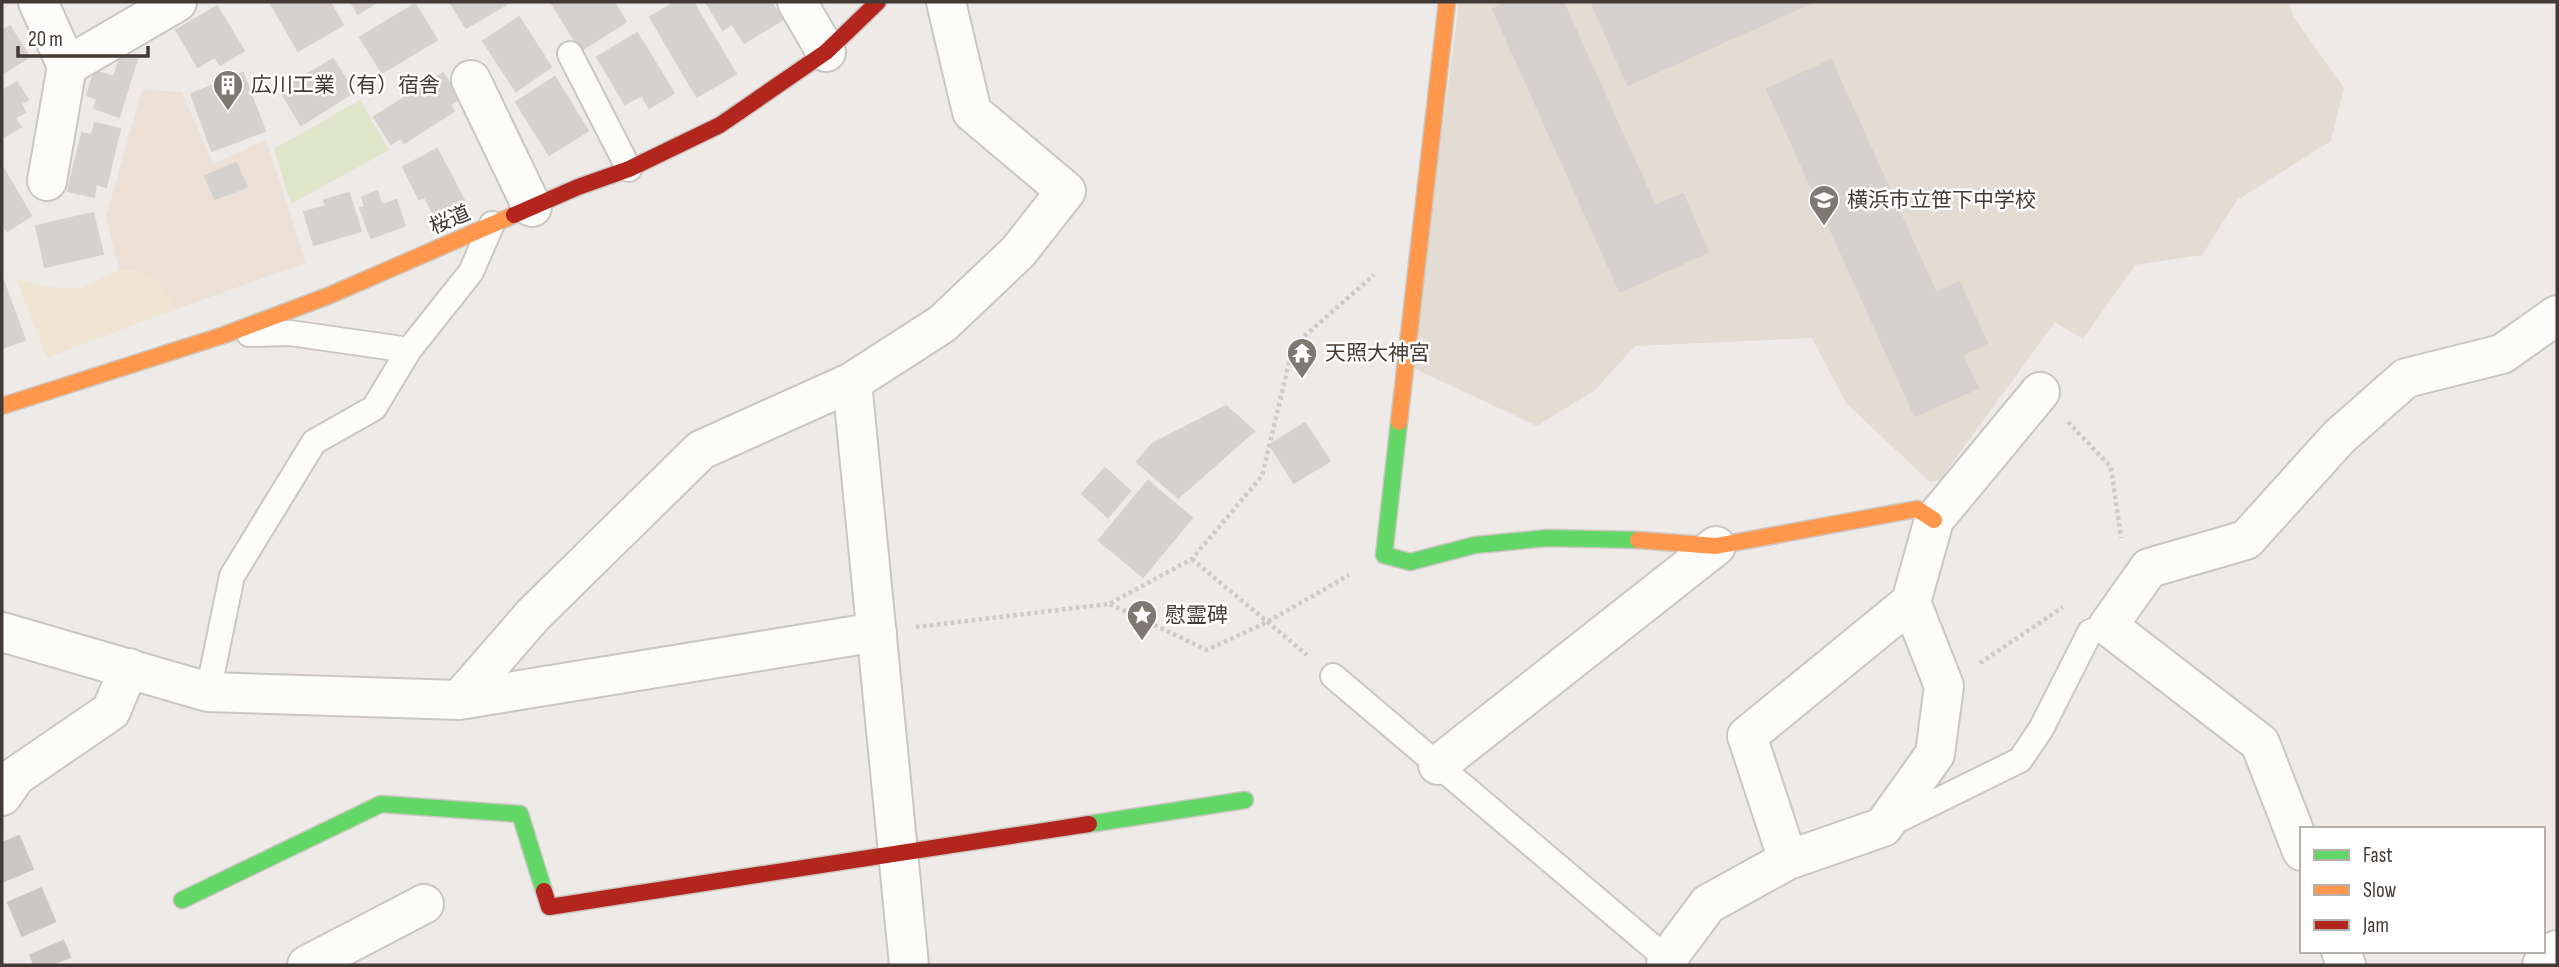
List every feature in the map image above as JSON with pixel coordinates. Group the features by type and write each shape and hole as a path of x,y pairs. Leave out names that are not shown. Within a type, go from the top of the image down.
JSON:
{"street":[{"path":"38,2 67,66 47,181"},
{"path":"67,66 177,2"},
{"path":"797,2 826,52"},
{"name":"桜道","path":"2,406 224,335 328,296 532,207 629,169 720,125 826,52 878,2"},
{"path":"459,701 533,615 701,450 852,382 942,324 1018,252 1066,191 972,112 946,2"},
{"path":"1447,2 1384,555 1410,562 1475,545 1548,538 1716,545 1917,509 1934,520"},
{"path":"471,80 532,207"},
{"path":"2300,846 2260,743 2108,626 2149,568 2246,540 2339,437 2406,377 2502,354 2557,315"},
{"path":"852,382 909,965"},
{"path":"1788,860 1747,736 1911,602 1934,520 2040,392"},
{"path":"1437,765 1716,545"},
{"path":"1666,962 1708,904 1788,860 1883,827 1935,754 1944,686 1911,602"},
{"path":"2,632 208,692 459,701 877,632"},
{"path":"2,796 16,776 111,711 129,668"},
{"path":"182,900 381,804 520,814 549,907 1245,800"},
{"path":"307,965 424,904"},
{"path":"2542,965 2557,950"}],"lane":[{"path":"570,54 629,169"},
{"path":"208,692 232,576 314,442 374,408 409,350 471,272 492,224"},
{"path":"224,335 290,333 409,350"},
{"path":"1883,827 2020,760 2040,729 2090,632 2108,626"},
{"path":"1333,676 1666,962"}],"path":[{"path":"877,632 1110,604 1192,559 1262,476 1293,346 1420,233"},
{"path":"2040,392 2111,467 2125,566 2134,590"},
{"path":"1110,604 1207,650 1267,622 1384,555"},
{"path":"1192,559 1333,676"},
{"path":"1944,686 2068,604"}],"shaded area":[{"name":"横浜市立笹下中学校","path":"1459,2 2289,2 2293,16 2344,88 2331,141 2237,200 2202,255 2135,265 2083,339 2055,322 1940,480 1930,482 1846,403 1812,338 1635,346 1595,390 1537,426 1411,367"},
{"path":"142,90 182,92 213,164 266,140 306,263 176,309 152,277 141,271 119,270 106,217"}],"green space":[{"path":"360,100 389,150 291,204 274,149"}],"sand":[{"path":"119,270 137,270 148,274 162,287 176,309 47,358 16,279 57,288 82,288"}],"building":[{"path":"270,2 330,2 343,25 298,51"},
{"path":"351,2 377,2 358,14"},
{"path":"450,2 510,2 466,28"},
{"path":"551,2 614,2 626,22 581,50"},
{"path":"676,2 693,2 736,74 697,97 650,17"},
{"path":"706,2 771,2 782,20 744,43 732,24 723,30"},
{"path":"1509,2 1563,2 1655,206 1683,194 1708,252 1620,292 1493,9"},
{"path":"1591,2 1813,2 1628,85"},
{"path":"415,4 437,40 382,73 360,37"},
{"path":"217,6 244,51 220,65 215,57 198,67 176,30"},
{"path":"519,17 551,67 516,91 483,41"},
{"path":"10,26 29,57 2,74 2,31"},
{"path":"637,33 674,93 649,108 642,95 625,104 597,57"},
{"path":"121,54 137,59 119,117 94,108 97,99 87,95 95,71 114,77"},
{"path":"333,59 354,92 301,125 280,90"},
{"path":"1831,60 1936,293 1959,282 1987,343 1962,355 1978,388 1915,416 1767,89"},
{"name":"広川工業（有）宿舎","path":"243,73 265,131 212,151 191,94"},
{"path":"443,73 460,98 450,105 454,111 404,143 401,138 391,144 374,117"},
{"path":"555,77 588,131 549,155 516,102"},
{"path":"17,82 28,100 21,103 25,112 15,118 21,127 2,138 2,91"},
{"path":"95,123 120,129 106,187 96,184 94,197 68,191 82,133 92,135"},
{"path":"437,149 464,200 434,215 425,197 419,199 403,167"},
{"path":"236,163 247,187 215,199 205,176"},
{"path":"2,166 31,216 7,231 2,223"},
{"path":"377,191 382,205 396,200 405,226 371,238 360,208 365,207 362,197"},
{"path":"349,193 361,231 314,245 304,212 326,206 324,200"},
{"path":"93,213 103,254 45,267 36,226"},
{"path":"2,277 25,340 2,348"},
{"path":"1226,406 1254,431 1178,498 1137,462 1152,444"},
{"path":"1305,423 1330,461 1294,483 1270,445"},
{"path":"1105,468 1130,491 1108,517 1082,494"},
{"path":"1148,481 1192,518 1143,577 1099,540"}],"tunnel":[{"path":"2,842 54,965"}],"traffic: fast":[{"path":"1399,422 1384,555 1410,562 1475,545 1548,538 1638,540"},
{"path":"1089,824 1245,800"},
{"path":"182,900 381,804 520,814 544,891"}],"traffic: slow":[{"path":"1399,422 1447,2"},
{"path":"2,406 224,335 328,296 514,215"},
{"path":"1638,540 1716,546 1917,509 1934,520"}],"traffic: jam":[{"path":"514,215 578,187 629,169 720,125 826,52 878,2"},
{"path":"544,891 549,907 1089,824"}],"place":[{"name":"広川工業（有）宿舎","path":"228,112"},
{"name":"横浜市立笹下中学校","path":"1824,227"},
{"name":"天照大神宮","path":"1302,380"},
{"name":"慰霊碑","path":"1142,642"}]}
